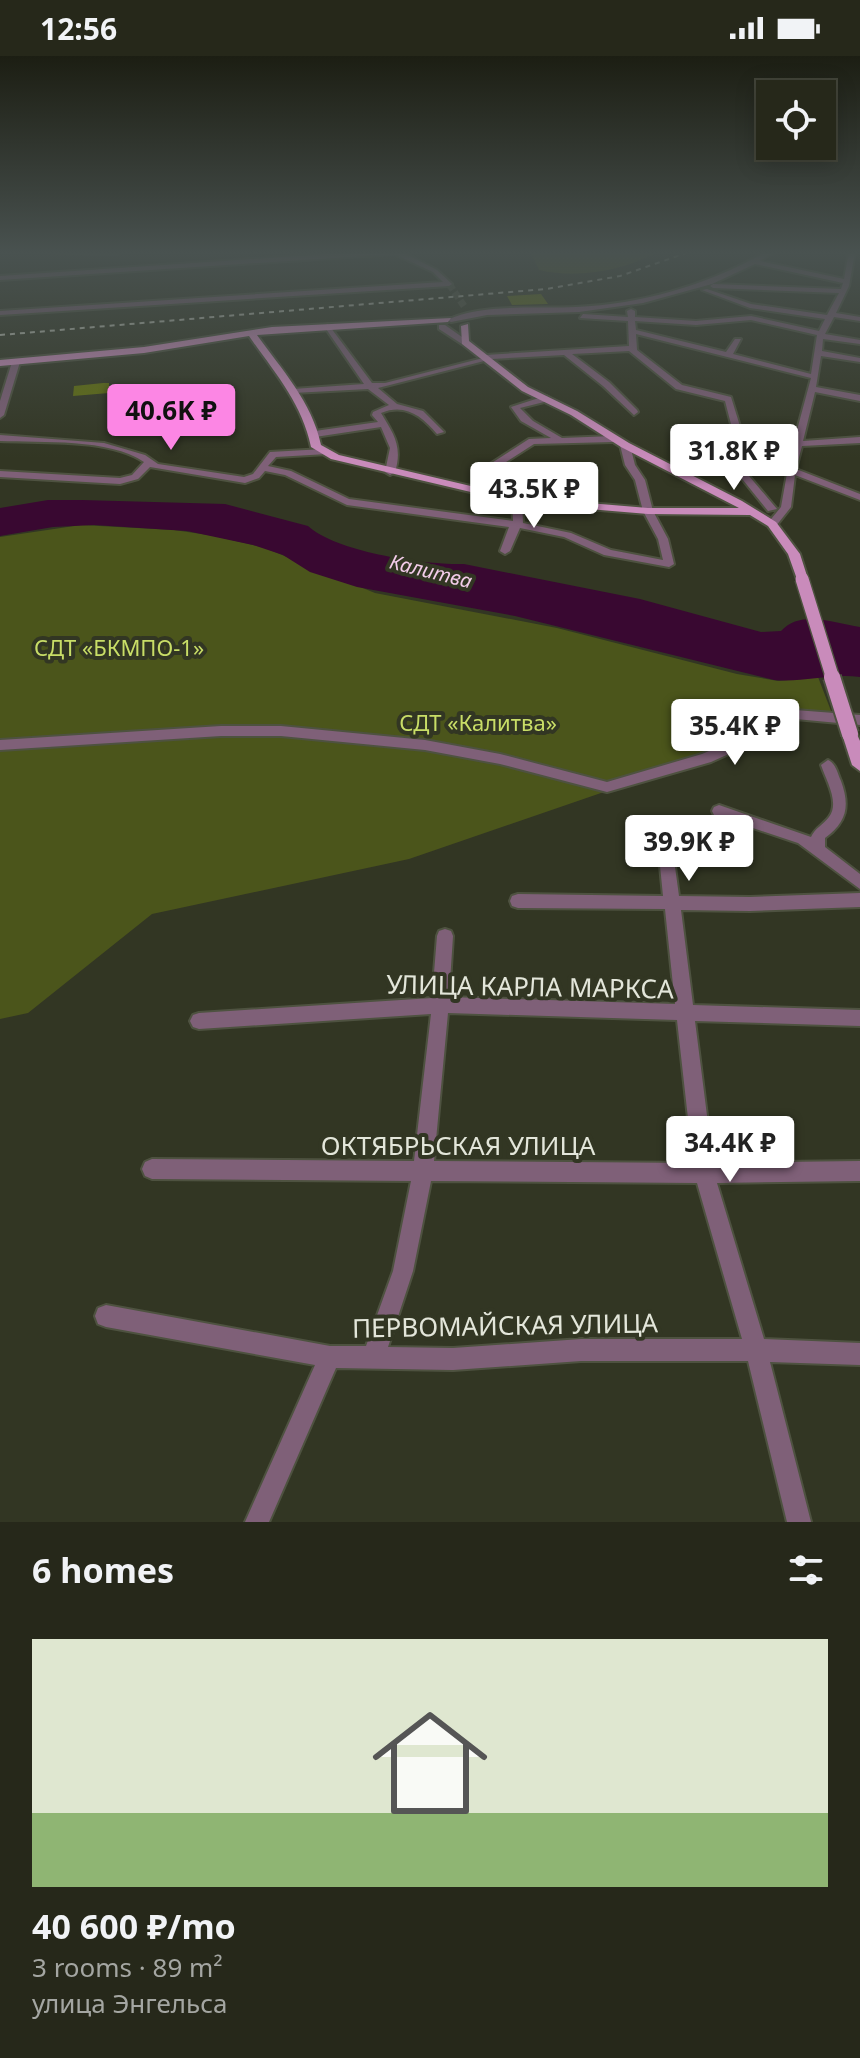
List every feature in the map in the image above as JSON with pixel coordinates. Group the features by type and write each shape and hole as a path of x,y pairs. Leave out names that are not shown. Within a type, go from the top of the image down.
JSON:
{"main road":[{"path":"0,363 144,350 251,333 328,326 418,321 446,323 457,329 466,322"},
{"path":"466,322 465,342 512,380 574,413 613,439 672,467 772,524 794,554 860,765"},
{"path":"251,333 293,391 318,444 390,472 511,499 648,511 752,512"}],"street":[{"path":"466,322 481,320"},
{"path":"630,320 633,348"},
{"path":"655,320 702,323 727,320"},
{"path":"761,320 860,342"},
{"path":"772,524 785,511 791,470 813,389 820,335 827,320"},
{"path":"446,323 465,342"},
{"path":"328,326 372,386 394,405"},
{"path":"632,331 815,377"},
{"path":"728,355 738,341"},
{"path":"293,391 372,386 487,358 633,348 679,387 728,399 743,451"},
{"path":"818,353 860,360"},
{"path":"567,354 606,384 634,412"},
{"path":"0,415 16,362"},
{"path":"813,389 860,398"},
{"path":"545,399 515,407 515,410 524,422 551,432 561,441"},
{"path":"390,472 397,456 395,437 376,415 377,412 394,405 411,407 432,421 440,432"},
{"path":"0,449 6,439 108,446 150,461 155,466 245,480 256,476 273,454 384,424"},
{"path":"518,525 511,499 490,468 525,443 613,439"},
{"path":"772,509 746,478 722,457 743,451 860,440"},
{"path":"264,468 288,473 347,502 518,525 567,535 619,556 669,564 663,539 648,511 640,480 630,465 625,445"},
{"path":"0,474 120,481 135,477 150,461"},
{"path":"791,470 860,497"},
{"path":"752,512 786,505"},
{"path":"505,551 513,528 518,525"},
{"path":"0,745 221,731 281,731 425,745 500,759 607,787 732,748 757,736 782,713 860,720"},
{"path":"817,849 818,835 834,825 840,816 840,799 828,765"},
{"path":"719,811 789,833 817,849 860,883"},
{"path":"665,845 704,1173 756,1350 799,1522"},
{"path":"518,901 671,903 860,900"},
{"path":"373,1358 403,1271 421,1170 445,936"},
{"name":"УЛИЦА КАРЛА МАРКСА","path":"199,1021 440,1005 860,1018"},
{"name":"ОКТЯБРЬСКАЯ УЛИЦА","path":"152,1169 704,1173 860,1171"},
{"name":"ПЕРВОМАЙСКАЯ УЛИЦА","path":"106,1316 330,1357 453,1359 581,1350 756,1350 860,1354"},
{"path":"257,1522 330,1357"}],"green space":[{"path":"81,525 174,530 215,536 265,548 375,593 557,628 737,674 778,681 818,677 833,716 782,713 760,735 409,859 152,914 28,1013 0,1019 0,537"}],"water":[{"name":"Калитва","path":"48,500 225,504 308,526 321,535 359,550 427,562 464,564 640,599 761,632 781,631 789,624 808,619 860,627 860,677 774,680 515,616 357,587 310,572 283,555 253,545 187,531 94,525 53,527 0,536 0,508"}],"building":[{"path":"109,383 109,393 73,396 74,386"}],"railway":[{"path":"0,335 173,320"}],"park label":[{"name":"СДТ «БКМПО-1»","path":"119,647"},
{"name":"СДТ «Калитва»","path":"478,722"}]}
